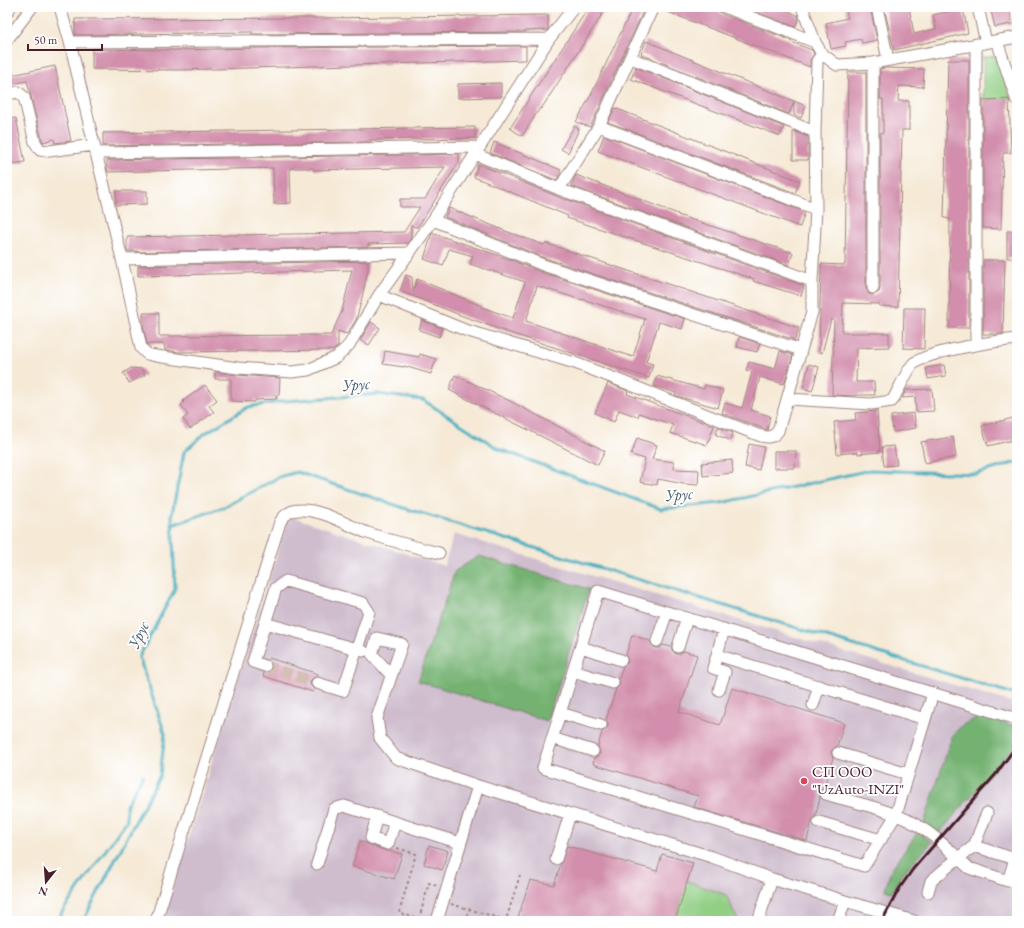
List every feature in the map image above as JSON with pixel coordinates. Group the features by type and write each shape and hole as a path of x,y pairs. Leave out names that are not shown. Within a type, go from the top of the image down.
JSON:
{"street":[{"path":"7,40 32,7"},
{"path":"60,7 70,42 122,259 141,348 144,352 156,356 230,367 292,372 308,370 323,364 337,357 348,345 379,295 433,220 549,39 574,7"},
{"path":"559,189 599,126 653,7"},
{"path":"725,7 815,42"},
{"path":"802,7 815,42 822,54 837,66 873,63 1017,37"},
{"path":"877,7 888,60"},
{"path":"976,345 981,43 978,7"},
{"path":"70,42 549,39"},
{"path":"997,41 1017,101"},
{"path":"379,295 465,330 575,363 764,437 775,435 778,431 788,399 812,312 812,280 816,209 814,132 817,61 822,54"},
{"path":"631,58 814,132"},
{"path":"873,63 873,288"},
{"path":"7,94 18,92 24,97 35,142 40,150 477,150 559,189 812,280"},
{"path":"599,126 816,209"},
{"path":"433,220 543,265 801,350"},
{"path":"122,259 410,253"},
{"path":"788,399 871,404 892,401 913,364 926,356 976,345 1017,339"},
{"path":"156,921 282,517 290,512 298,510 314,512 368,533 439,554"},
{"path":"265,666 253,662 276,588 286,581 363,603 369,612 343,691 317,683"},
{"path":"933,693 896,815 864,866 543,768 598,591 724,629 933,693 1017,719"},
{"path":"657,641 667,612"},
{"path":"678,647 687,618"},
{"path":"265,623 372,654 391,675"},
{"path":"719,690 725,672 713,668 724,629"},
{"path":"372,654 377,638 402,644 377,718 380,738 396,758 478,786 712,857 772,879 914,921"},
{"path":"581,647 621,660"},
{"path":"717,656 925,719"},
{"path":"573,671 613,683"},
{"path":"813,705 819,686"},
{"path":"560,713 601,725"},
{"path":"552,738 593,751"},
{"path":"838,753 908,774"},
{"path":"437,921 478,786"},
{"path":"826,794 896,815 920,826 969,868 1008,881 1015,859 974,846"},
{"path":"318,864 334,809 344,806 460,843"},
{"path":"928,892 932,881 974,846 987,813"},
{"path":"556,859 570,814"},
{"path":"377,816 371,838 388,844 395,822"},
{"path":"819,822 881,840"},
{"path":"758,921 772,879"},
{"path":"838,921 845,901"}],"path":[{"path":"396,848 416,854 399,913 419,920 429,883 446,888"},
{"path":"443,901 506,920 520,875"},
{"path":"466,921 469,909"}],"shaded area":[{"path":"295,518 444,566 454,534 1017,704 1017,921 162,921 288,519"}],"green space":[{"path":"996,56 1011,98 983,100 983,57"},
{"path":"479,556 589,589 547,721 418,681 455,571"},
{"path":"985,717 1017,727 1017,743 939,833 924,823 952,736 967,723"},
{"path":"918,832 932,842 902,874 892,892 885,890 891,870"},
{"path":"687,881 726,895 738,921 675,921"}],"building":[{"path":"589,7 607,7 522,136 510,128"},
{"path":"633,7 645,7 593,121 590,127 576,122 591,95"},
{"path":"660,7 718,7 722,14 812,50 814,54 810,60 810,67 660,9"},
{"path":"744,7 779,7 797,15 799,18 795,27"},
{"path":"845,7 870,7 877,40 862,43 861,39 845,42 846,46 831,49 826,23 848,18"},
{"path":"884,7 909,7 914,34 936,29 933,15 963,8 968,33 894,50"},
{"path":"990,7 1009,7 1012,24 995,27"},
{"path":"548,15 547,30 525,32 252,34 252,32 75,35 75,19"},
{"path":"646,41 806,106 801,118 794,115 794,102 789,114 641,54"},
{"path":"526,46 526,60 178,70 92,69 92,49 179,50"},
{"path":"948,60 969,60 969,328 949,328 950,219 944,218"},
{"path":"55,66 71,141 55,143 54,139 43,142 27,81 7,85 7,76"},
{"path":"636,67 784,127 780,136 631,79"},
{"path":"880,69 924,69 923,87 899,86 898,101 909,101 909,130 902,130 898,307 879,306 879,304 843,303 842,333 889,333 889,347 857,348 856,382 874,382 875,395 832,395 834,320 831,319 822,353 819,352 821,264 845,265 848,72 866,72 866,288 869,294 873,295 879,292 880,288 880,133 883,133 883,99 880,99"},
{"path":"501,83 501,97 458,98 458,84"},
{"path":"1009,99 1011,153 1003,153 1001,229 983,228 983,100"},
{"path":"615,108 800,181 795,193 608,122"},
{"path":"16,118 25,162 7,165 7,119"},
{"path":"574,126 579,129 568,153 561,149"},
{"path":"475,127 475,138 370,140 370,142 103,146 103,133"},
{"path":"793,131 808,137 808,160 793,160"},
{"path":"604,135 805,212 800,227 598,151"},
{"path":"494,142 561,170 558,178 556,180 490,153"},
{"path":"459,154 459,162 418,227 411,225 411,238 408,243 368,244 368,247 137,252 127,251 127,237 404,232 420,207 400,207 400,199 425,199 445,167 314,170 313,168 290,168 291,203 274,204 273,168 108,172 107,167 107,160"},
{"path":"478,164 566,200 804,286 801,296 753,281 754,279 567,218 568,216 474,177"},
{"path":"576,175 678,215 793,253 789,265 571,186"},
{"path":"116,191 147,191 147,204 116,205"},
{"path":"449,208 544,245 545,243 799,328 795,340 545,258 445,217"},
{"path":"1007,231 1017,231 1017,258 1007,258"},
{"path":"432,233 506,258 541,272 685,319 682,329 659,322 646,362 653,364 649,378 510,333 400,291 406,275 412,277 413,292 417,279 482,306 481,307 513,318 525,282 470,264 473,256 449,249 443,266 424,259","holes":["537,286 645,319 633,357 526,321"]},
{"path":"983,260 1005,260 1003,334 983,334"},
{"path":"368,261 368,269 356,320 347,334 338,331 338,346 334,350 179,352 165,350 164,344 147,344 143,326 143,313 159,313 159,336 331,335 342,311 352,270 138,276 138,266"},
{"path":"904,308 925,308 924,349 903,348"},
{"path":"422,320 442,328 439,337 419,330"},
{"path":"371,322 380,328 369,345 360,340"},
{"path":"739,337 760,344 757,352 737,347"},
{"path":"385,351 419,357 420,354 436,359 431,374 404,366 383,364"},
{"path":"780,351 793,355 784,384 760,377 751,410 770,416 767,430 722,413 725,403 742,408 752,372 746,370 749,362 775,369"},
{"path":"809,364 819,367 812,391 803,388"},
{"path":"944,365 946,376 928,379 926,368"},
{"path":"131,368 142,369 145,375 129,383 123,373"},
{"path":"215,372 280,378 279,395 276,395 277,399 255,400 255,402 231,401 231,379 215,379"},
{"path":"455,375 510,401 605,451 598,465 449,390"},
{"path":"657,376 704,389 705,385 723,390 718,408 677,396 675,395 676,393 654,386"},
{"path":"608,383 628,391 627,394 714,426 707,445 670,433 673,425 639,413 638,417 619,410 614,422 595,413"},
{"path":"205,385 217,400 209,406 214,412 190,429 183,419 188,415 181,405 184,402 183,401"},
{"path":"932,389 934,411 916,412 915,397 902,398 906,390"},
{"path":"877,411 880,452 837,454 834,422 856,420 855,413"},
{"path":"914,413 916,428 893,432 891,416"},
{"path":"1017,417 1017,439 988,446 982,426"},
{"path":"718,427 733,433 730,440 716,435"},
{"path":"953,437 956,457 925,463 921,442"},
{"path":"637,438 657,445 652,459 674,462 674,469 699,470 698,485 658,479 657,485 640,482 645,459 631,455"},
{"path":"749,444 764,447 759,470 745,467"},
{"path":"894,446 897,465 884,466 882,447"},
{"path":"774,451 796,451 795,468 774,468"},
{"path":"732,460 733,473 703,476 702,463"},
{"path":"632,635 650,641 655,648 659,648 663,645 671,647 676,654 680,654 684,651 697,655 679,712 720,725 732,688 844,723 837,746 831,751 833,758 824,787 819,792 820,798 815,817 812,820 807,841 694,807 698,796 593,764 594,758 600,753 598,746 602,732 608,727 606,720 616,689 620,685 619,679 623,667 628,662 626,655"},
{"path":"269,658 318,674 318,676 310,681 310,685 314,689 313,692 263,676 264,673 272,668 272,664 268,660"},
{"path":"360,841 386,851 402,854 394,879 352,866"},
{"path":"429,845 448,851 442,870 424,864"},
{"path":"567,846 657,871 662,854 693,863 675,921 517,921 530,880 554,885"}],"waterway":[{"name":"Урус","path":"83,921 160,775 165,734 139,657 175,589 172,514 184,452 204,434 248,407 284,401 378,394 423,400 499,449 661,509 721,503 870,470 976,474 1017,462"},
{"path":"172,525 224,507 279,477 297,472 404,508 1017,695"},
{"path":"58,921 62,912 127,820 126,806 143,775"}],"tunnel":[{"path":"265,666 317,683"}],"railway":[{"path":"882,921 899,889 913,869 996,774 1017,745"}],"place":[{"name":"СП ООО \"UzAuto-INZI\"","path":"804,781"}]}
